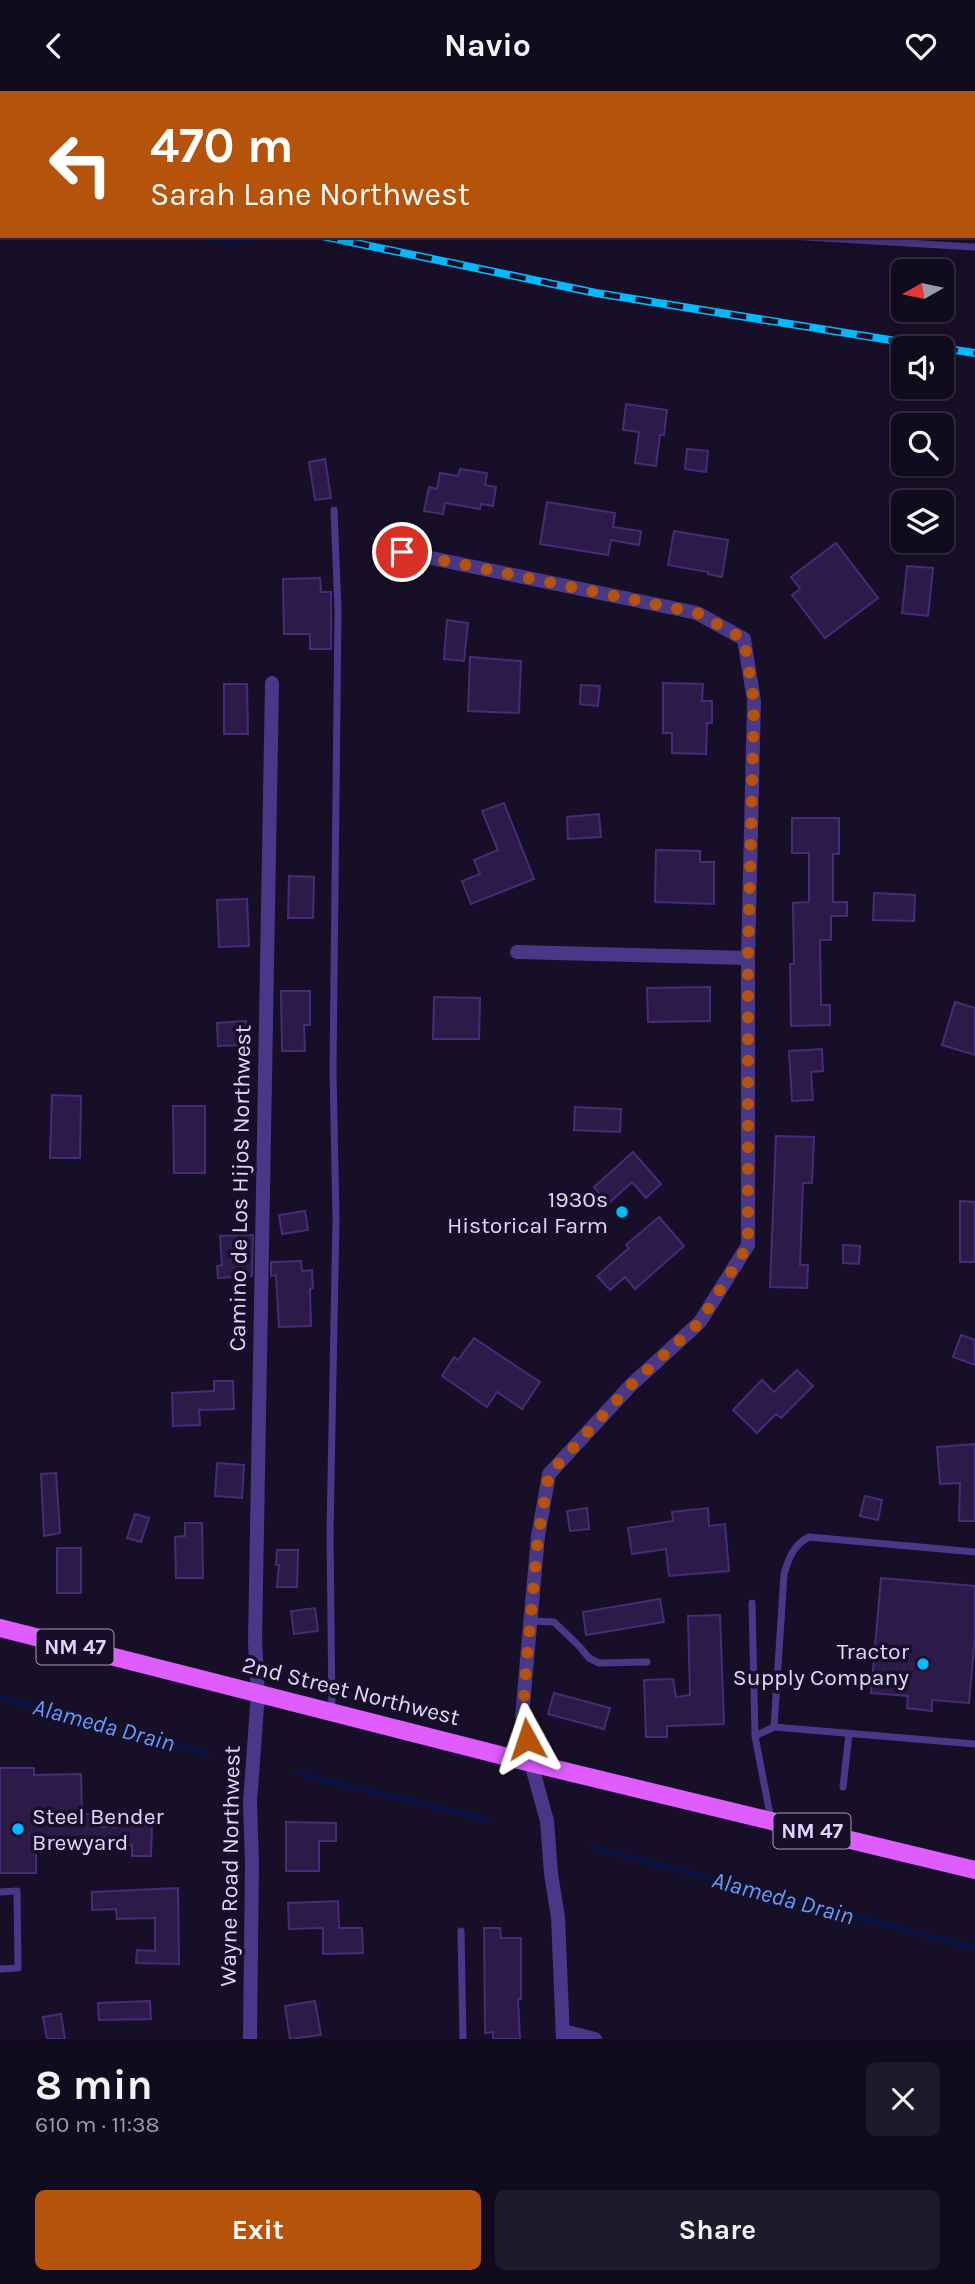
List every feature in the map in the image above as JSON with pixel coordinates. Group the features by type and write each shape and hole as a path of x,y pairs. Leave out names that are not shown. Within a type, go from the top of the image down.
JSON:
{"main road":[{"name":"2nd Street Northwest","path":"0,1628 531,1763 975,1870"}],"street":[{"path":"402,552 697,613 744,639 754,701 748,958 748,1245 700,1322 631,1385 549,1474 538,1537 523,1717 531,1763 547,1821 558,1917 563,2035 595,2039"},
{"name":"Camino de Los Hijos Northwest","path":"258,1693 255,1629 272,684"},
{"path":"517,952 748,958"},
{"name":"Wayne Road Northwest","path":"250,2039 250,1802 258,1693"}],"lane":[{"path":"822,238 975,247"},
{"path":"332,1712 330,1532 336,1219 333,1071 338,611 334,510"},
{"path":"774,1727 784,1574 790,1555 800,1542 809,1537 975,1552"},
{"path":"752,1603 755,1735 771,1821"},
{"path":"530,1621 554,1622 589,1658 599,1664 647,1662"},
{"path":"755,1735 774,1727 975,1744"},
{"path":"844,1787 849,1734"},
{"path":"0,1892 17,1891 18,1968 0,1969"},
{"path":"461,1931 463,2039"}],"building":[{"path":"626,404 667,410 656,466 635,463 639,432 623,430"},
{"path":"687,449 708,451 706,472 685,469"},
{"path":"325,459 331,498 315,500 309,462"},
{"path":"460,469 487,473 485,485 496,487 493,506 481,504 480,509 445,503 443,514 424,511 429,487 437,489 440,473 458,476"},
{"path":"547,502 615,513 613,527 641,531 639,545 611,540 608,555 540,544"},
{"path":"674,531 728,540 722,577 668,565"},
{"path":"836,543 878,598 825,638 792,595 800,589 791,577"},
{"path":"907,566 933,568 928,616 902,613"},
{"path":"320,578 321,592 331,592 331,649 310,649 310,634 284,634 283,579"},
{"path":"447,620 468,623 464,661 444,659"},
{"path":"470,657 521,661 519,713 468,711"},
{"path":"663,683 703,684 702,701 712,701 712,723 707,723 706,754 672,753 672,733 663,733"},
{"path":"224,684 247,684 248,734 224,734"},
{"path":"581,685 600,686 598,706 580,704"},
{"path":"504,803 534,879 471,904 462,881 480,874 474,860 498,850 482,811"},
{"path":"599,814 601,837 568,839 567,817"},
{"path":"792,818 839,818 839,854 833,854 833,902 847,902 847,916 831,916 831,940 820,940 821,1005 830,1005 830,1025 791,1026 793,903 809,902 809,853 792,853"},
{"path":"656,850 700,851 700,862 714,862 714,904 655,902"},
{"path":"289,876 314,877 313,918 288,918"},
{"path":"874,893 915,895 914,921 873,920"},
{"path":"247,899 249,946 219,947 217,900"},
{"path":"710,987 710,1021 648,1022 647,988"},
{"path":"281,991 310,991 310,1025 304,1025 305,1051 282,1051"},
{"path":"434,997 480,998 479,1039 433,1039"},
{"path":"955,1002 975,1008 975,1055 942,1045"},
{"path":"246,1021 247,1045 218,1046 217,1023"},
{"path":"822,1049 823,1071 811,1072 813,1100 792,1101 789,1051"},
{"path":"52,1095 81,1096 80,1158 50,1158"},
{"path":"173,1106 205,1106 205,1173 174,1173"},
{"path":"575,1107 621,1109 620,1132 574,1130"},
{"path":"776,1136 814,1137 812,1183 803,1183 800,1265 808,1265 807,1288 770,1287"},
{"path":"633,1152 661,1184 646,1198 632,1182 608,1204 594,1187"},
{"path":"960,1201 975,1202 975,1262 960,1262"},
{"path":"305,1211 308,1230 282,1234 279,1215"},
{"path":"659,1217 684,1246 635,1289 625,1277 610,1290 597,1276 629,1248 626,1245"},
{"path":"253,1235 252,1276 218,1278 217,1266 222,1265 220,1236"},
{"path":"843,1245 860,1246 859,1264 843,1263"},
{"path":"301,1261 302,1271 312,1270 311,1326 279,1327 276,1275 271,1276 271,1262"},
{"path":"961,1335 975,1340 975,1365 953,1357"},
{"path":"474,1338 540,1382 522,1409 497,1392 487,1407 442,1376 454,1357 458,1360"},
{"path":"797,1370 813,1386 781,1418 776,1414 757,1433 733,1410 762,1380 774,1392"},
{"path":"214,1381 233,1381 234,1409 199,1410 200,1425 173,1426 172,1393 214,1391"},
{"path":"975,1444 975,1521 959,1521 960,1483 940,1484 937,1447"},
{"path":"217,1463 244,1465 242,1498 215,1496"},
{"path":"56,1473 60,1533 44,1536 41,1474"},
{"path":"865,1496 882,1500 878,1520 860,1516"},
{"path":"587,1508 589,1529 570,1531 567,1511"},
{"path":"708,1508 709,1526 725,1524 729,1571 669,1576 666,1549 632,1554 628,1528 673,1521 672,1512"},
{"path":"135,1514 149,1518 141,1542 127,1538"},
{"path":"185,1523 202,1523 203,1578 176,1578 175,1537 185,1536"},
{"path":"57,1548 81,1548 81,1593 57,1593"},
{"path":"277,1550 298,1550 297,1587 277,1587"},
{"name":"Tractor Supply Company","path":"881,1578 975,1586 975,1635 969,1703 932,1700 932,1711 907,1708 908,1696 871,1693"},
{"path":"660,1599 664,1622 586,1635 583,1612"},
{"path":"315,1608 318,1631 294,1634 291,1611"},
{"path":"720,1615 724,1724 667,1726 667,1737 646,1737 644,1680 673,1679 676,1697 690,1695 688,1616"},
{"path":"554,1693 610,1708 604,1729 548,1714"},
{"path":"0,1768 34,1768 34,1775 81,1774 82,1814 98,1814 98,1827 152,1825 151,1856 132,1856 132,1845 36,1847 36,1873 0,1873"},
{"path":"286,1822 336,1823 336,1841 319,1841 319,1871 286,1871"},
{"path":"178,1888 179,1964 136,1963 137,1950 155,1951 155,1918 117,1919 116,1909 92,1910 92,1892"},
{"path":"338,1901 339,1928 362,1928 363,1953 323,1954 323,1928 289,1929 288,1903"},
{"path":"484,1928 500,1928 501,1938 521,1938 521,1999 518,1999 520,2039 493,2039 493,2032 485,2033"},
{"path":"150,2001 151,2019 99,2020 98,2003"},
{"path":"315,2001 321,2035 290,2039 285,2006"},
{"path":"61,2014 65,2039 47,2039 43,2017"}],"waterway":[{"path":"206,238 237,244 252,240"},
{"name":"Alameda Drain","path":"0,1698 208,1753"},
{"name":"Alameda Drain","path":"295,1773 488,1820"},
{"name":"Alameda Drain","path":"592,1847 975,1948"}],"railway":[{"path":"332,238 596,293 891,340"},
{"path":"954,350 975,353"}],"place":[{"name":"1930s Historical Farm","path":"622,1212"},
{"name":"Tractor Supply Company","path":"923,1664"},
{"name":"Steel Bender Brewyard","path":"18,1829"}],"route":[{"path":"402,552 697,613 744,639 754,701 748,958 748,1245 700,1322 631,1385 549,1474 538,1537 526,1669 523,1717 527,1739"}]}
